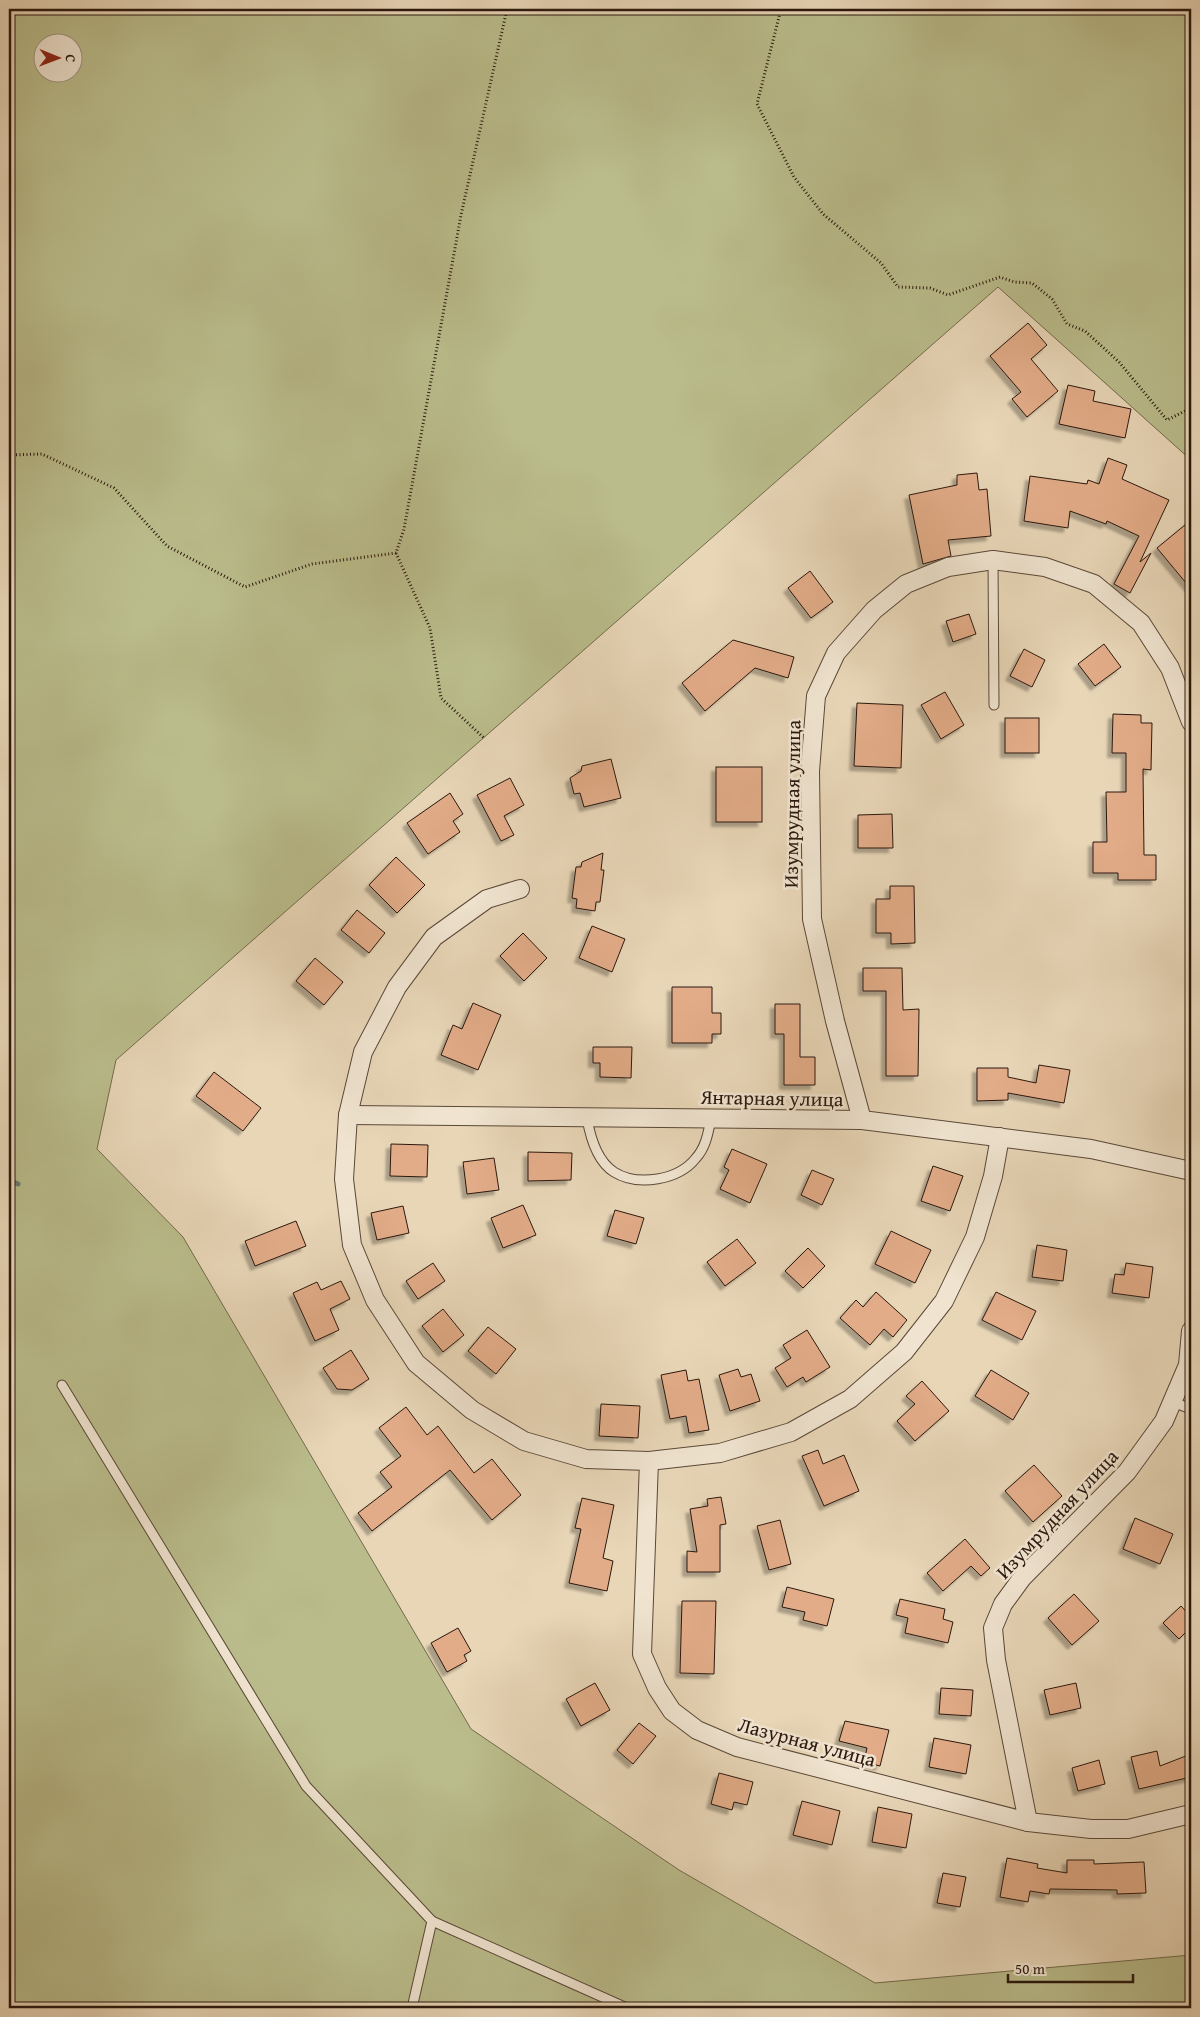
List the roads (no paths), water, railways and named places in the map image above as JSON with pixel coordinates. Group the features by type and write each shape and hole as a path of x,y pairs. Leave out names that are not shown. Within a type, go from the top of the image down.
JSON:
{"street":[{"name":"Изумрудная улица","path":"862,1120 812,919 810,771 816,696 836,653 874,610 906,584 948,567 994,560 1044,567 1094,584 1141,623 1170,668 1191,722"},
{"path":"520,889 487,899 434,937 397,987 363,1052 348,1115 344,1179 352,1245 375,1300 416,1363 472,1410 524,1441 586,1459 649,1461 720,1453 791,1432 850,1399 904,1352 944,1301 975,1237 993,1176 1000,1137"},
{"name":"Янтарная улица","path":"348,1115 862,1120 1091,1149 1191,1170"},
{"name":"Изумрудная улица","path":"1028,1822 996,1660 993,1628 1003,1604 1022,1578 1128,1472 1164,1421 1188,1365 1191,1331"},
{"name":"Лазурная улица","path":"649,1461 642,1654 657,1688 672,1711 697,1730 737,1747 1028,1822 1091,1829 1128,1829 1191,1814"}],"lane":[{"path":"994,560 994,705"},
{"path":"587,1118 594,1145 614,1172 646,1180 664,1178 681,1172 696,1158 707,1139 711,1119"},
{"path":"62,1385 306,1786 432,1921 627,2008"},
{"path":"1173,1402 1191,1409"},
{"path":"412,2008 432,1921"}],"waterway":[{"path":"9,1180 18,1184"}]}
